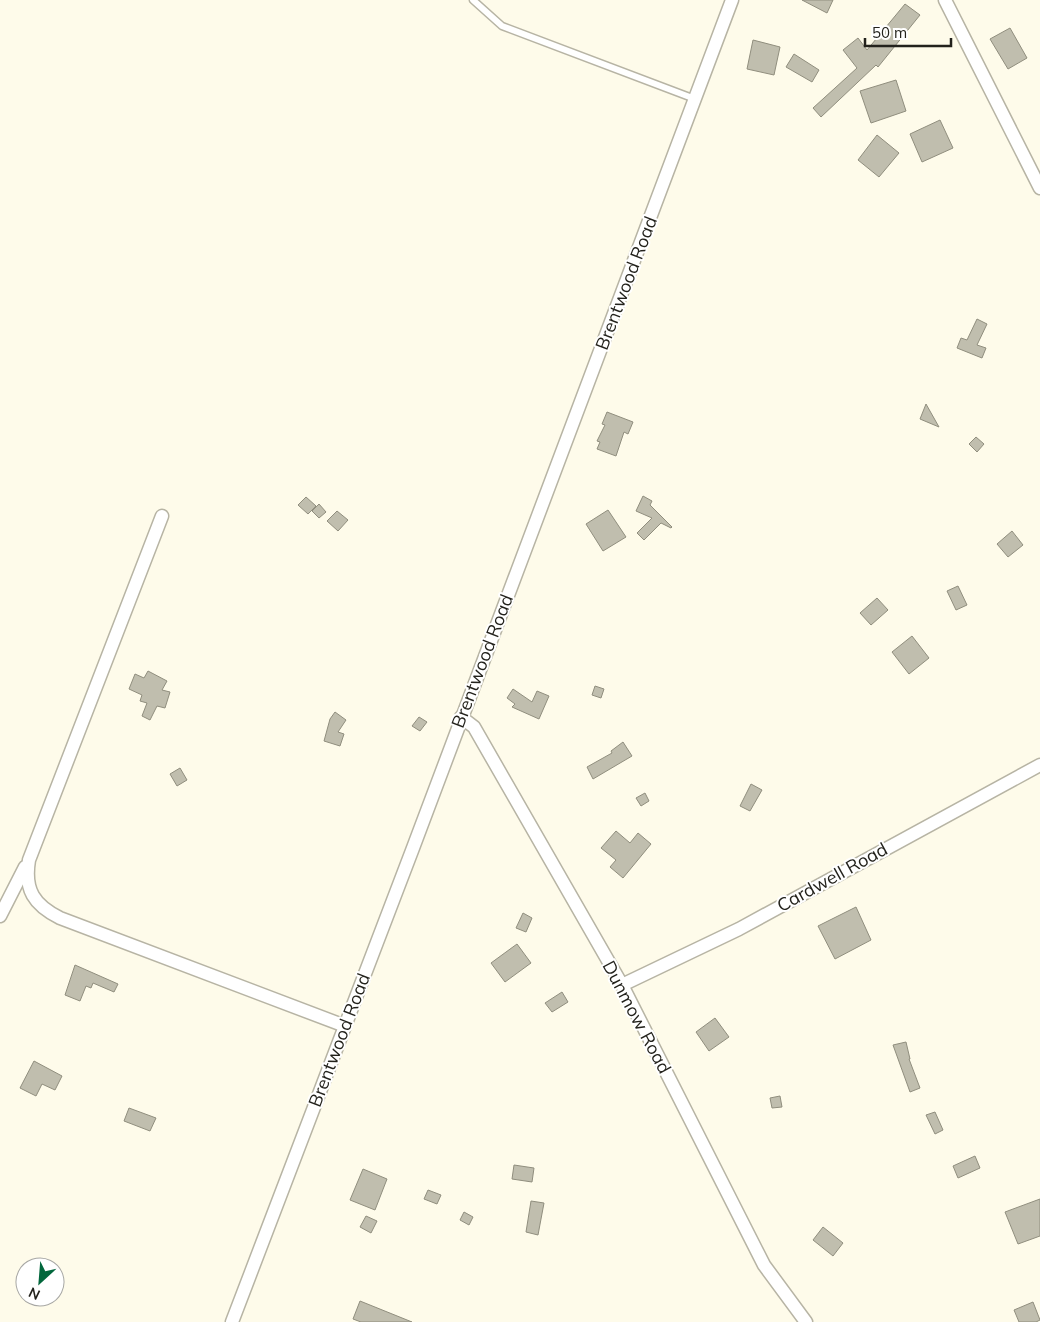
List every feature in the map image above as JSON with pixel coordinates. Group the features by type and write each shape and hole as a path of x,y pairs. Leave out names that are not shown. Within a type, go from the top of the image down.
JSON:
{"street":[{"name":"Brentwood Road","path":"232,1322 732,0"},
{"path":"945,0 1040,188"},
{"path":"0,916 29,860 162,516"},
{"name":"Dunmow Road","path":"460,717 474,727 622,985 764,1266 806,1322"},
{"name":"Cardwell Road","path":"622,985 739,928 1040,765"},
{"path":"29,860 26,874 27,884 33,898 51,914 345,1026"}],"lane":[{"path":"473,0 502,26 694,99"}],"building":[{"path":"802,0 833,0 827,13"},
{"path":"905,4 920,15 878,67 876,65 821,117 813,108 857,68 843,50 858,38 867,50"},
{"path":"1010,28 1027,58 1008,69 990,39"},
{"path":"753,40 780,47 774,75 747,69"},
{"path":"794,54 819,70 812,82 786,67"},
{"path":"896,80 906,111 871,123 860,91"},
{"path":"940,120 953,148 922,162 910,134"},
{"path":"877,135 899,153 879,177 858,160"},
{"path":"977,319 987,324 977,345 986,348 982,358 957,348 961,338 967,340"},
{"path":"926,404 939,427 920,419"},
{"path":"607,412 633,422 628,434 624,432 616,456 597,449 600,442 597,441 605,425 602,424"},
{"path":"976,437 984,444 977,452 969,444"},
{"path":"643,496 652,501 650,505 672,527 661,523 644,540 637,533 652,518 636,511"},
{"path":"306,497 316,506 308,514 298,505"},
{"path":"319,504 326,512 319,518 312,511"},
{"path":"608,510 626,537 603,551 586,524"},
{"path":"337,511 348,520 338,531 327,521"},
{"path":"1012,531 1023,545 1008,557 997,544"},
{"path":"958,586 967,605 956,610 947,591"},
{"path":"877,598 888,610 871,625 860,613"},
{"path":"912,636 929,658 909,674 892,652"},
{"path":"148,671 167,681 162,690 170,692 165,708 157,706 150,720 142,716 147,703 140,701 142,695 129,689 135,674 144,678"},
{"path":"595,686 604,689 601,698 592,695"},
{"path":"513,689 532,702 537,691 549,696 539,719 512,707 515,704 507,698"},
{"path":"335,712 346,720 338,732 344,734 340,746 324,741 330,719"},
{"path":"419,717 427,722 420,731 412,726"},
{"path":"623,742 632,756 593,779 587,767 612,753 611,751"},
{"path":"180,768 187,780 177,786 170,774"},
{"path":"751,784 762,790 750,811 740,806"},
{"path":"645,793 649,801 641,806 636,798"},
{"path":"616,831 630,843 638,833 651,844 623,878 610,867 616,860 601,848"},
{"path":"856,907 871,940 835,959 818,926"},
{"path":"523,913 532,918 526,932 516,928"},
{"path":"517,944 531,963 505,982 491,963"},
{"path":"75,965 118,984 114,992 93,983 91,988 86,986 80,1001 65,995"},
{"path":"562,992 568,1002 552,1012 545,1003"},
{"path":"715,1018 729,1037 709,1051 696,1032"},
{"path":"906,1042 909,1059 920,1088 910,1092 893,1045"},
{"path":"34,1061 62,1076 55,1090 42,1084 36,1096 20,1088"},
{"path":"780,1096 782,1107 772,1108 770,1098"},
{"path":"129,1108 156,1118 150,1131 124,1121"},
{"path":"935,1112 943,1130 935,1134 926,1115"},
{"path":"975,1156 980,1168 958,1178 953,1166"},
{"path":"514,1165 534,1168 532,1182 512,1179"},
{"path":"363,1169 387,1179 375,1210 350,1200"},
{"path":"428,1190 441,1195 437,1204 424,1199"},
{"path":"1040,1199 1040,1236 1018,1244 1005,1212"},
{"path":"531,1201 544,1203 538,1235 526,1232"},
{"path":"464,1212 473,1217 469,1225 460,1220"},
{"path":"366,1216 377,1221 371,1233 360,1227"},
{"path":"823,1227 843,1243 833,1256 813,1240"},
{"path":"360,1301 412,1322 361,1322 353,1319"},
{"path":"1033,1302 1040,1320 1036,1322 1019,1322 1014,1310"}]}
